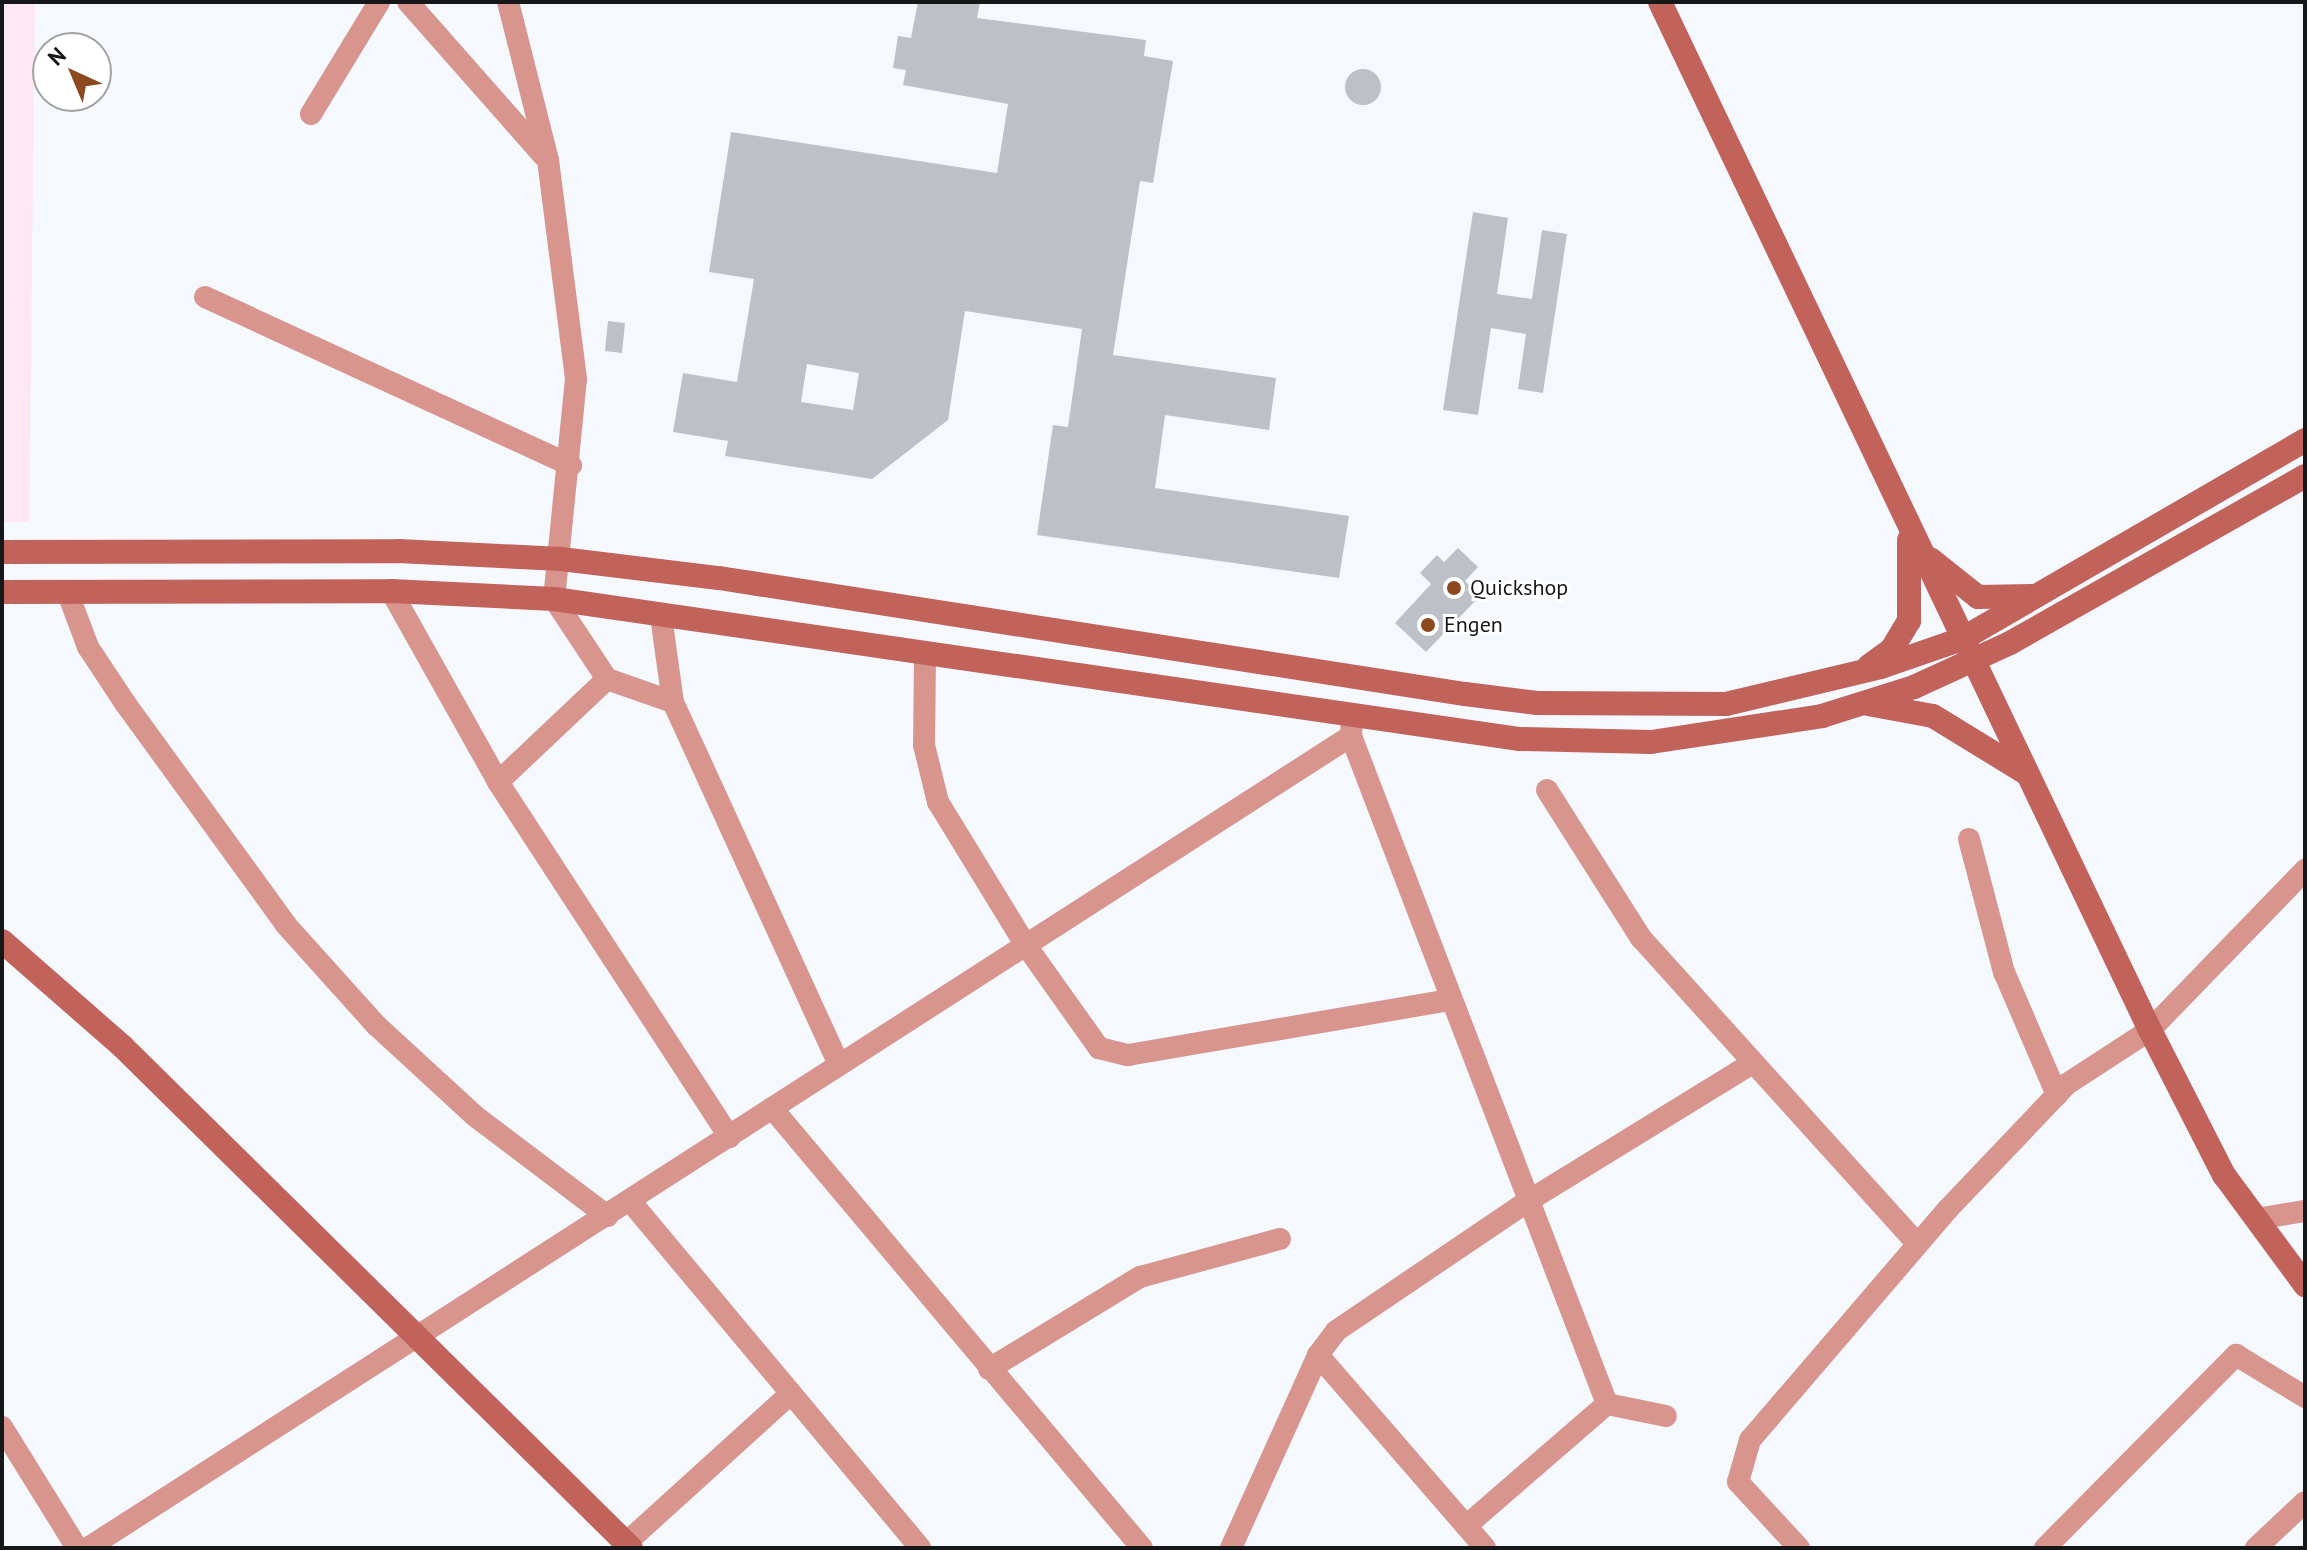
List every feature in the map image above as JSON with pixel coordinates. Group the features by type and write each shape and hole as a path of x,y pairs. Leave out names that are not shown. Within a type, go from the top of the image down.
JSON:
{"street":[{"path":"311,114 379,2"},
{"path":"408,2 548,160"},
{"path":"508,2 548,160 576,379 571,465 554,599 607,679 673,702"},
{"path":"1660,2 2150,1030 2224,1175 2305,1285"},
{"path":"205,297 571,465"},
{"path":"2,552 398,551 561,559 1537,703 1726,704 1967,650 2041,595 2305,440"},
{"path":"2,592 391,591 554,599 925,654 1352,725 1520,739 1651,742 1720,736 1863,703 2305,476"},
{"path":"1912,536 1978,597 2041,595"},
{"path":"1860,672 1892,649 1909,621 1912,536"},
{"path":"67,591 88,647 117,692 286,925 376,1025 475,1116 607,1216"},
{"path":"391,591 498,782 729,1137"},
{"path":"661,616 673,702 838,1063"},
{"path":"925,654 924,745 938,802 1025,944 1090,1041 1110,1055 1450,1000"},
{"path":"498,782 607,679"},
{"path":"1863,703 1933,716 2028,774"},
{"path":"88,1548 631,1202 1352,725"},
{"path":"1352,725 1525,1203 1607,1404"},
{"path":"1547,790 1641,938 1917,1243"},
{"path":"1969,839 2004,972 2057,1095"},
{"path":"1799,1548 1747,1496 1738,1482 1739,1464 1750,1440 1917,1243 2057,1095 2150,1030 2305,870"},
{"path":"2,941 123,1047 417,1340 629,1545 788,1396"},
{"path":"1231,1548 1318,1355 1358,1311 1525,1203 1753,1063"},
{"path":"772,1108 1142,1548"},
{"path":"631,1202 788,1396 920,1548"},
{"path":"2256,1219 2305,1211"},
{"path":"989,1369 1140,1277 1280,1239"},
{"path":"1318,1355 1485,1548"},
{"path":"2045,1548 2236,1355 2305,1397"},
{"path":"1607,1404 1666,1416"},
{"path":"1466,1526 1607,1404"},
{"path":"2,1427 77,1548"},
{"path":"2256,1548 2305,1502"}],"shaded area":[{"path":"2,2 35,2 35,32 32,32 29,522 2,522"}],"building":[{"path":"918,2 980,2 977,18 1146,40 1144,56 1173,61 1153,183 1140,181 1113,355 1276,378 1269,430 1165,415 1155,488 1349,516 1339,578 1037,535 1053,425 1068,427 1082,329 965,311 948,420 872,479 725,456 728,441 673,432 683,373 737,382 754,279 709,272 731,132 997,173 1008,104 903,85 906,70 893,68 898,36 911,38","holes":["807,364 859,373 853,410 801,402"]},
{"path":"1363,69 1376,74 1381,87 1376,100 1363,105 1350,100 1345,87 1350,74"},
{"path":"1473,212 1508,218 1497,294 1532,299 1542,230 1567,234 1543,393 1518,389 1526,334 1491,328 1478,415 1443,410"},
{"path":"608,321 625,323 622,353 605,351"},
{"path":"1458,548 1478,567 1465,581 1480,596 1426,652 1395,623 1431,584 1420,573 1437,555 1444,562"}],"place":[{"name":"Quickshop","path":"1454,588"},
{"name":"Engen","path":"1428,625"}]}
